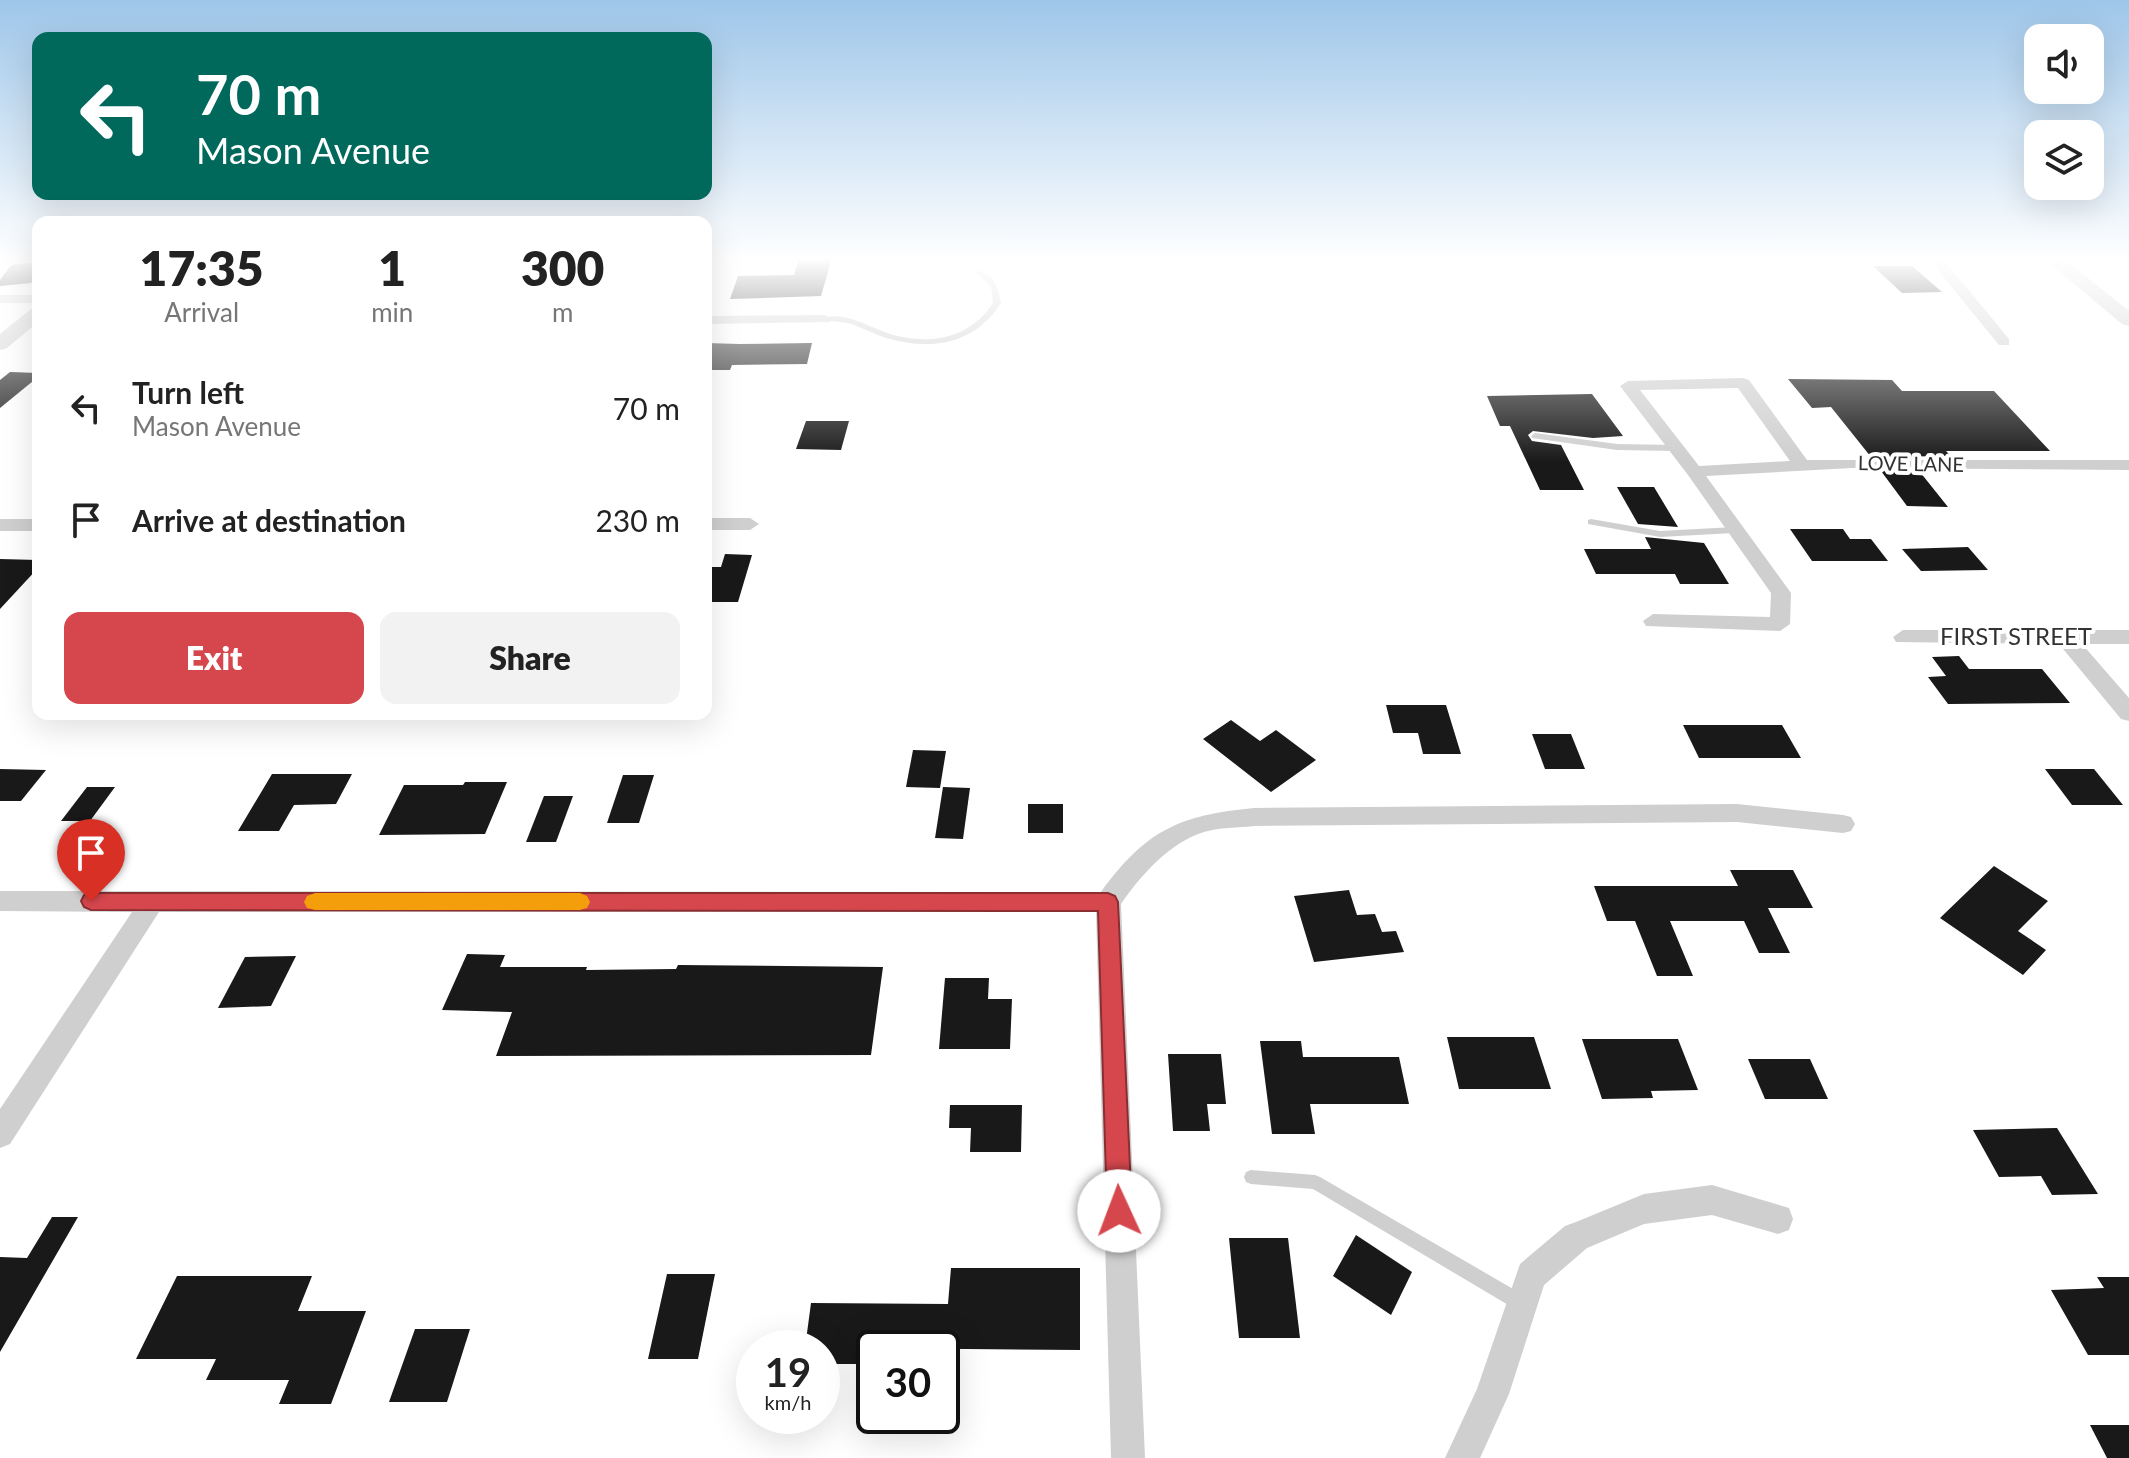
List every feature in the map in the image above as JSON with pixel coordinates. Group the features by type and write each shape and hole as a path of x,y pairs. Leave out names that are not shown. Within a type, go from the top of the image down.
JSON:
{"street":[{"path":"0,344 25,326"},
{"path":"1991,326 2004,342"},
{"path":"1653,621 1780,624 1781,593 1694,471 1628,386 1743,383 1801,464"},
{"name":"LOVE LANE","path":"1694,471 1801,464 2129,465"},
{"path":"712,524 750,524"},
{"path":"0,525 32,525"},
{"name":"FIRST STREET","path":"1903,637 2129,637"},
{"path":"2065,637 2129,713"},
{"path":"1128,1458 1108,902 1129,870 1173,837 1199,824 1254,817 1737,813 1843,824"},
{"path":"0,901 1108,902"},
{"path":"0,1134 152,902"},
{"path":"1462,1458 1492,1394 1531,1275 1576,1237 1644,1209 1712,1200 1778,1219"}],"lane":[{"path":"863,326 887,336 920,341 967,333 977,326"},
{"path":"1535,436 1617,447 1676,448"},
{"path":"1591,522 1660,534 1734,530"},
{"path":"1251,1177 1315,1182 1521,1303"}],"building":[{"path":"712,343 812,343 807,364 732,365 730,370 712,370"},
{"path":"10,372 32,373 32,382 0,408 0,380"},
{"path":"1788,379 1892,380 1902,391 1994,391 2050,451 1946,451 1951,456 1871,457 1831,407 1812,408"},
{"path":"1592,394 1623,436 1593,438 1533,431 1528,435 1532,441 1561,445 1584,490 1540,490 1510,426 1500,426 1487,396"},
{"path":"806,421 849,421 841,450 796,449"},
{"path":"1881,471 1920,472 1948,507 1907,506"},
{"path":"1617,487 1654,487 1678,527 1638,524"},
{"path":"1790,529 1843,529 1850,539 1871,539 1888,561 1812,561"},
{"path":"1645,537 1704,543 1729,584 1680,584 1675,574 1596,574 1584,549 1651,549"},
{"path":"1968,547 1988,570 1921,571 1902,549"},
{"path":"725,554 752,555 738,602 712,602 712,567 721,567"},
{"path":"0,559 32,560 32,574 0,609"},
{"path":"1959,656 1969,669 2042,669 2070,703 1948,704 1928,677 1946,676 1932,657"},
{"path":"1386,705 1446,705 1461,754 1423,754 1418,733 1393,733"},
{"path":"1231,720 1260,741 1276,730 1316,760 1271,792 1203,739"},
{"path":"1683,725 1782,725 1801,758 1699,758"},
{"path":"1532,734 1571,734 1585,769 1545,769"},
{"path":"913,750 946,751 940,788 906,787"},
{"path":"0,769 46,770 21,801 0,801"},
{"path":"2045,769 2094,769 2123,805 2072,805"},
{"path":"272,774 352,774 336,804 294,805 279,831 238,831"},
{"path":"623,775 654,775 639,823 607,823"},
{"path":"465,782 507,782 485,834 379,835 404,785 463,785"},
{"path":"87,787 115,787 90,821 61,821"},
{"path":"943,787 970,788 963,839 935,838"},
{"path":"544,796 573,796 556,842 526,842"},
{"path":"1028,804 1063,804 1063,833 1028,833"},
{"path":"1994,866 2048,901 2018,931 2046,950 2023,975 1940,918"},
{"path":"1730,870 1793,870 1813,908 1768,908 1790,953 1759,953 1744,921 1670,921 1693,976 1657,976 1635,921 1607,921 1594,886 1738,886"},
{"path":"1349,890 1357,915 1375,914 1382,932 1396,931 1404,952 1314,962 1294,896"},
{"path":"467,954 505,955 500,967 587,967 586,970 676,969 678,965 883,967 871,1055 496,1056 512,1012 442,1010"},
{"path":"296,956 271,1006 218,1008 245,957"},
{"path":"945,978 989,978 988,999 1012,999 1010,1049 939,1049"},
{"path":"1447,1037 1534,1037 1551,1089 1459,1089"},
{"path":"1582,1039 1678,1039 1698,1090 1651,1091 1653,1098 1602,1099"},
{"path":"1260,1041 1301,1041 1303,1057 1399,1057 1409,1104 1310,1104 1315,1134 1272,1134"},
{"path":"1168,1054 1221,1054 1226,1104 1207,1104 1210,1131 1173,1131"},
{"path":"1748,1059 1810,1059 1828,1099 1765,1099"},
{"path":"950,1105 1022,1105 1021,1152 970,1152 971,1128 949,1128"},
{"path":"2057,1128 2098,1194 2052,1195 2041,1176 1999,1177 1973,1130"},
{"path":"52,1217 78,1217 0,1352 0,1257 27,1258"},
{"path":"1356,1235 1412,1272 1391,1315 1333,1276"},
{"path":"1229,1238 1288,1238 1300,1338 1239,1338"},
{"path":"951,1268 1080,1268 1080,1350 960,1349 960,1330 856,1330 856,1364 840,1364 840,1330 807,1330 811,1303 948,1304"},
{"path":"667,1274 715,1274 698,1359 648,1359"},
{"path":"177,1276 312,1276 298,1311 366,1311 331,1404 279,1404 289,1380 206,1380 216,1359 136,1359"},
{"path":"2097,1277 2129,1277 2129,1355 2088,1355 2051,1290 2104,1288"},
{"path":"415,1329 470,1329 447,1402 389,1402"},
{"path":"2090,1425 2129,1425 2129,1458 2107,1458"}],"slow traffic":[{"path":"315,902 580,902"}],"route":[{"path":"91,901 1108,902 1119,1211"}]}
